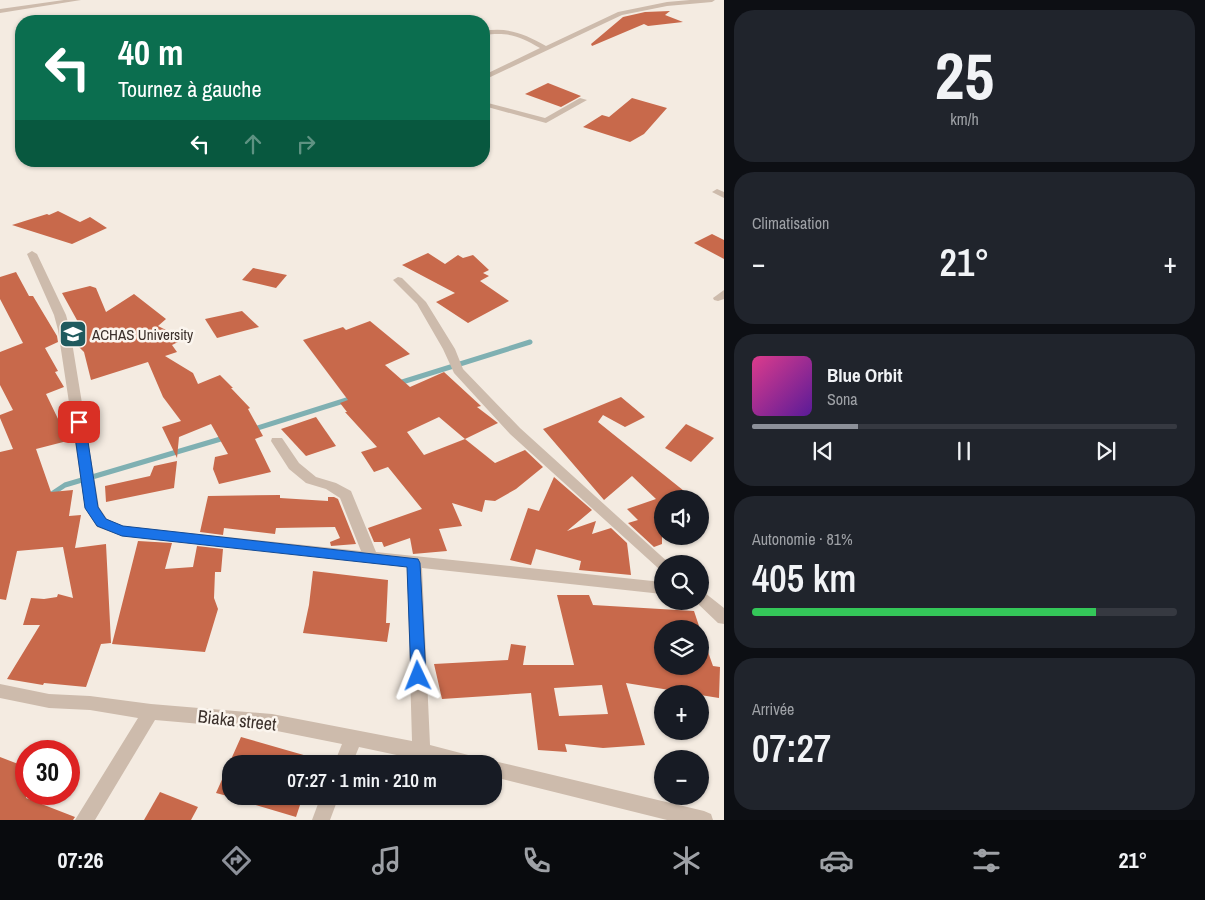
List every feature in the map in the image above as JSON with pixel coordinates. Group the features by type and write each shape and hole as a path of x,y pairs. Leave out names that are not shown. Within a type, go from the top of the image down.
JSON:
{"street":[{"path":"0,11 78,0"},
{"path":"490,75 620,13 667,4 712,0"},
{"path":"490,32 509,30 518,32 545,48"},
{"path":"490,106 546,121 583,100"},
{"path":"32,254 60,315 64,330 92,508 102,523 122,531 654,587"},
{"path":"398,280 421,302 449,349 458,370 464,377 515,431 654,556"},
{"path":"276,441 294,466 311,480 331,486 346,495 371,558"},
{"path":"414,563 421,752"},
{"path":"709,605 724,618"},
{"name":"Biaka street","path":"0,691 49,701 90,703 151,712 272,722 434,755"},
{"path":"84,820 151,712"},
{"path":"347,755 353,739"},
{"path":"502,771 704,820"},
{"path":"321,820 327,805"}],"building":[{"path":"670,11 665,15 683,22 648,26 644,24 592,46 591,44 623,17 645,12"},
{"path":"548,83 581,96 561,107 525,94"},
{"path":"632,98 667,108 644,134 630,142 583,127 602,115 609,117"},
{"path":"58,211 80,222 90,217 107,228 72,244 12,225"},
{"path":"712,234 724,240 724,259 694,243"},
{"path":"428,253 445,264 458,255 463,258 473,255 489,270 483,273 489,276 480,281 509,301 468,323 436,302 455,293 402,265"},
{"path":"253,268 287,275 276,288 242,280"},
{"path":"16,272 29,296 33,296 57,336 58,342 45,348 58,371 55,372 64,387 46,394 60,423 63,422 71,440 36,449 51,492 73,490 69,516 81,515 75,548 106,544 111,643 101,644 86,687 44,683 43,685 7,679 40,625 23,625 31,598 44,599 57,597 58,594 73,598 63,547 17,551 6,600 0,599 0,452 13,449 0,415 13,410 0,385 0,352 23,343 0,299 0,277"},
{"path":"90,286 96,288 106,312 134,294 166,319 158,326 174,334 180,341 172,345 177,352 165,356 193,373 198,384 220,375 233,388 231,388 250,408 248,409 263,436 255,439 271,472 219,484 213,469 215,457 228,454 211,424 179,437 177,458 162,427 181,421 163,397 148,362 91,380 84,352 74,342 71,325 78,322 62,293"},
{"path":"242,311 259,327 217,338 205,319"},
{"path":"370,321 410,354 385,365 410,387 444,372 481,406 477,407 498,423 465,439 495,463 525,450 543,467 516,489 495,501 485,500 482,512 452,503 462,526 439,529 447,551 413,554 410,538 384,547 382,542 374,542 368,528 422,509 388,467 374,472 361,452 377,447 345,412 347,412 340,403 348,400 303,340 343,327 346,330","holes":["439,417 465,439 424,455 407,432"]},
{"path":"621,397 645,417 625,427 603,415 598,422 683,490 654,490 654,497 632,476 604,500 543,429"},
{"path":"316,417 336,446 306,456 281,429"},
{"path":"686,424 714,438 691,462 665,448"},
{"path":"177,461 174,488 106,502 105,486 150,476 154,466"},
{"path":"554,477 592,510 567,531 596,521 592,534 611,528 627,543 631,575 579,570 581,561 536,549 531,565 510,560 528,508 539,511"},
{"path":"280,495 280,498 328,501 328,497 338,499 356,544 331,546 330,542 340,538 335,527 276,528 275,534 224,528 223,535 200,532 208,496"},
{"path":"654,500 654,545 659,545 654,547 628,523 638,520 627,509"},
{"path":"138,541 172,543 165,569 193,567 197,546 223,549 221,572 215,572 214,598 218,609 205,652 112,644"},
{"path":"313,571 388,580 386,623 390,623 387,642 303,633"},
{"path":"557,595 589,595 593,605 694,611 697,620 654,620 654,675 709,675 709,655 713,666 720,667 719,698 709,696 709,685 654,685 654,688 626,683 645,745 603,748 565,744 567,752 538,750 531,693 442,699 434,664 508,660 511,644 526,646 523,665 574,665","holes":["602,685 608,714 559,716 554,688"]},
{"path":"241,737 304,755 233,755"},
{"path":"0,757 15,763 15,805 44,805 75,817 73,820 0,820"},
{"path":"222,780 222,795 216,793"},
{"path":"160,792 198,807 191,820 144,820"},
{"path":"256,805 300,805 296,817"}],"waterway":[{"path":"399,383 530,342"},
{"path":"254,429 353,398"},
{"path":"50,495 65,485 224,438"}],"place":[{"name":"ACHAS University","path":"73,334"}],"route":[{"path":"79,422 92,508 102,523 122,531 414,563 418,676"}]}
